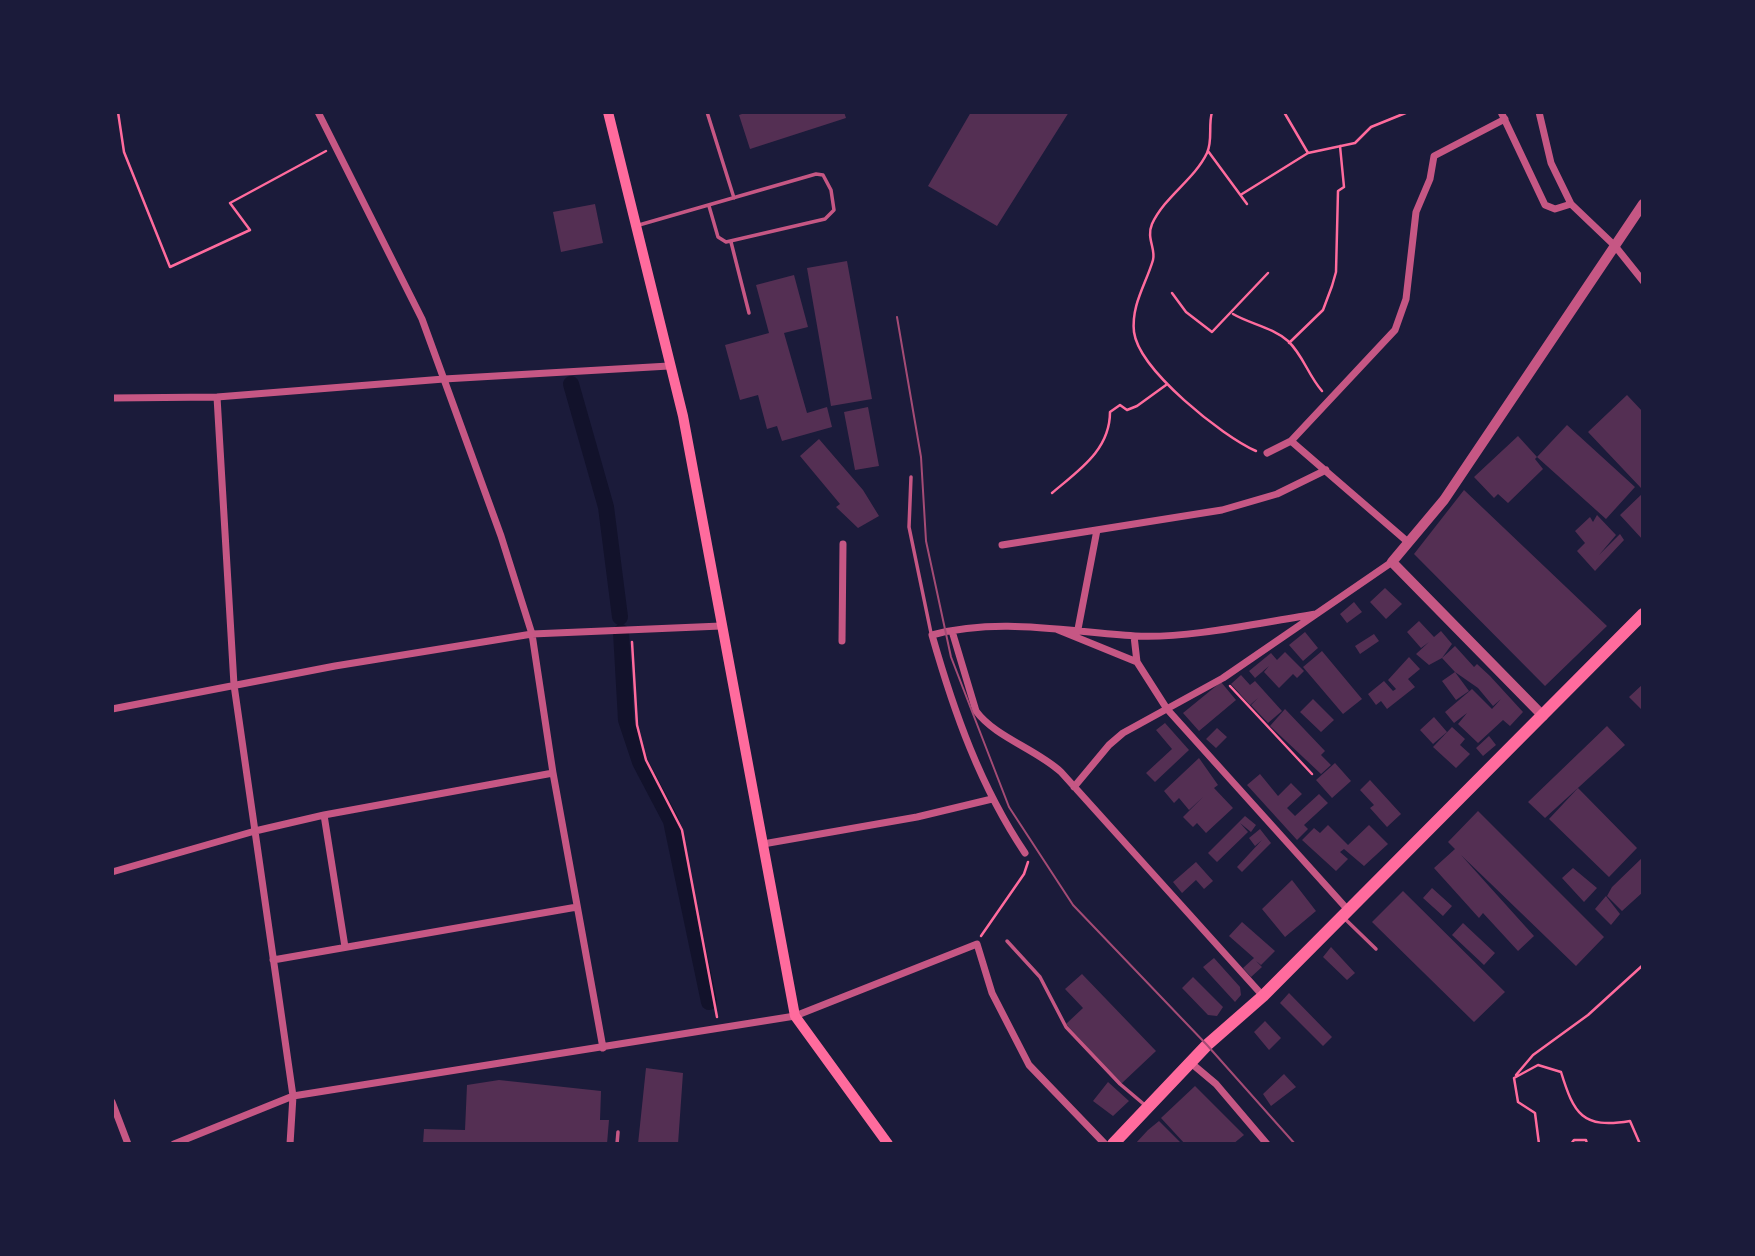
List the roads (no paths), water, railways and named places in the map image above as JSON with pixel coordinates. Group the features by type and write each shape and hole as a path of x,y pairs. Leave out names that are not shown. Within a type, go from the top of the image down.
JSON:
{"main road":[{"path":"608,112 695,474 795,1016 888,1144"},
{"path":"1114,1144 1191,1063 1262,996 1643,614"}],"street":[{"path":"318,112 422,319 501,536 532,634 553,773 603,1048"},
{"path":"1539,112 1549,156 1571,204 1615,246 1643,281"},
{"path":"1267,453 1291,441 1395,330 1403,315 1416,212 1430,179 1434,156 1503,116 1521,160 1545,205 1555,209 1571,204"},
{"path":"1074,787 1109,745 1223,678 1392,562 1466,470 1643,204"},
{"path":"112,397 216,397 444,379 670,366"},
{"path":"216,397 234,685 293,1097 290,1144"},
{"path":"1291,441 1409,543"},
{"path":"1002,545 1233,508 1277,494 1326,470"},
{"path":"1078,629 1097,530"},
{"path":"842,641 844,544"},
{"path":"1392,562 1543,716"},
{"path":"1025,853 992,799 949,694 932,635 1019,626 1078,629 1134,636 1317,614"},
{"path":"112,709 234,685 532,634 721,626"},
{"path":"1051,627 1137,662"},
{"path":"952,631 970,692 983,720 1050,762 1262,996"},
{"path":"1134,636 1137,662 1167,709 1345,913"},
{"path":"112,872 255,831 553,773"},
{"path":"763,844 917,817 992,799"},
{"path":"324,816 345,947"},
{"path":"273,960 577,907"},
{"path":"174,1144 293,1097 795,1016 977,944 992,993 1029,1065 1105,1144"},
{"path":"1191,1063 1216,1084 1267,1144"},
{"path":"112,1102 128,1144"}],"lane":[{"path":"707,112 734,198"},
{"path":"636,226 820,174 828,180 834,210 825,219 731,242 718,237 709,206"},
{"path":"731,242 749,313"},
{"path":"911,477 909,527 932,635"},
{"path":"1345,913 1376,949"},
{"path":"1007,941 1040,977 1066,1027 1120,1084 1148,1108"},
{"path":"617,1144 618,1132"}],"waterway":[{"path":"571,384 606,507 620,617"},
{"path":"621,632 626,720 640,762 671,821 709,1002"}],"tram line":[{"path":"897,317 921,457 926,541 951,657 1009,807 1073,905 1207,1045 1295,1144"}]}
